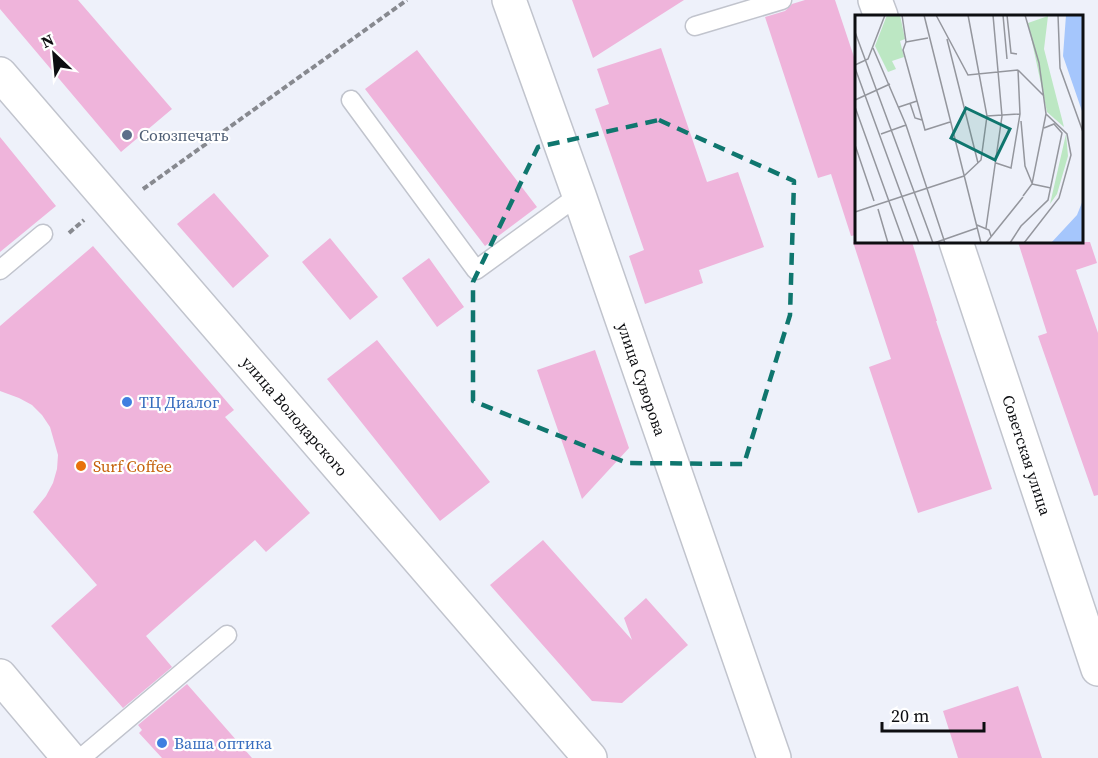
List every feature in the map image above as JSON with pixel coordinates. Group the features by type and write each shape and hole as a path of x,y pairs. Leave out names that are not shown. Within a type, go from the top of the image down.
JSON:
{"street":[{"name":"улица Суворова","path":"509,0 774,758"},
{"path":"875,0 880,15"},
{"name":"улица Володарского","path":"0,74 590,758"},
{"name":"Советская улица","path":"956,243 1098,669"},
{"path":"0,676 69,758"}],"lane":[{"path":"695,26 782,0"},
{"path":"351,100 476,270 579,195"},
{"path":"0,270 43,234"},
{"path":"81,758 227,634"}],"path":[{"path":"116,208 407,0"}],"highlighted area":[{"path":"659,120 794,181 790,315 744,464 627,463 473,401 473,282 538,147"}],"building":[{"path":"0,0 78,0 172,109 121,152 0,9"},
{"path":"572,0 684,0 593,58"},
{"path":"805,0 835,0 855,60 855,235 851,236 831,174 818,178 765,17 785,11 792,4"},
{"path":"661,48 707,182 738,172 764,247 699,270 703,283 645,304 629,256 644,250 595,109 609,104 597,69"},
{"path":"417,50 537,207 485,246 365,89"},
{"path":"0,137 56,206 0,252"},
{"path":"214,193 269,256 233,288 177,224"},
{"path":"330,238 378,297 350,320 302,262"},
{"path":"853,242 912,243 992,489 918,513 869,367 891,359"},
{"path":"1090,242 1097,263 1076,270 1098,333 1098,495 1094,496 1038,336 1047,333 1018,243"},
{"path":"93,246 234,410 225,417 310,513 266,552 255,540 146,636 172,667 123,708 51,626 97,585 33,512 46,496 57,469 58,455 50,427 32,405 0,391 0,326"},
{"path":"429,258 464,307 437,327 402,278"},
{"path":"377,340 490,482 440,521 327,379"},
{"path":"595,350 629,448 582,499 537,370"},
{"path":"543,540 632,640 624,618 646,598 688,645 622,703 592,701 490,585"},
{"path":"187,684 252,758 162,758 139,733 142,730 138,725"},
{"path":"1018,686 1042,758 958,758 943,711"}],"place":[{"name":"Союзпечать","path":"127,135"},
{"name":"ТЦ Диалог","path":"127,402"},
{"name":"Surf Coffee","path":"81,466"},
{"name":"Ваша оптика","path":"162,743"}]}
